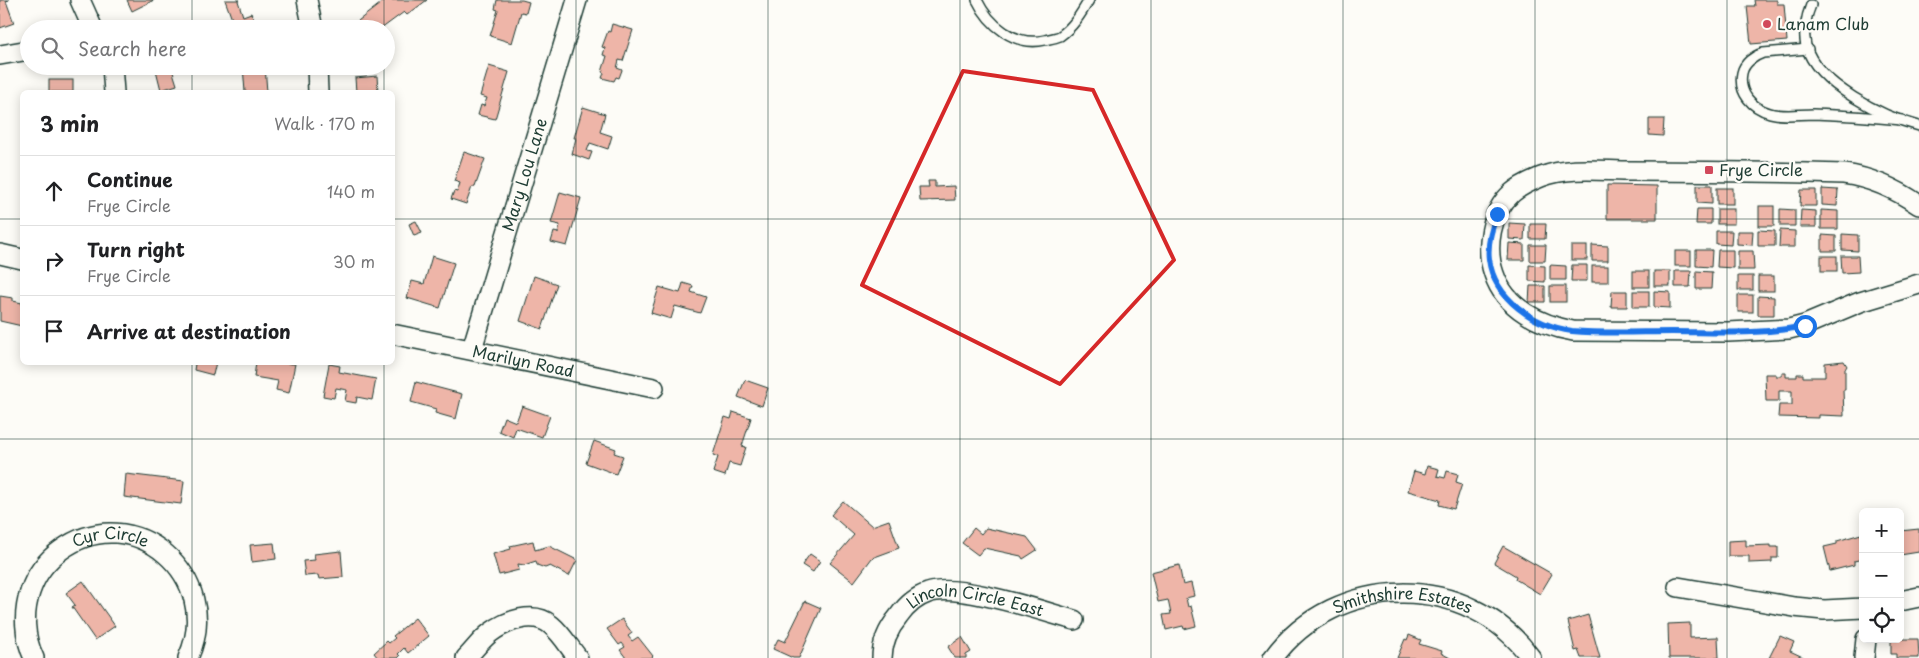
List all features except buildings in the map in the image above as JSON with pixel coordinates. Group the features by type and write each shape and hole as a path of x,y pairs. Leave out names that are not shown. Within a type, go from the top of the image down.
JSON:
{"street":[{"path":"80,0 89,20"},
{"path":"307,0 311,20"},
{"name":"Mary Lou Lane","path":"472,349 577,0"},
{"path":"0,55 20,52"},
{"path":"113,75 114,90"},
{"path":"317,75 318,90"},
{"path":"1919,206 1896,191 1875,181 1844,174 1715,170 1560,171 1520,186 1510,195 1497,214 1493,225 1489,258 1498,284 1511,302 1541,322 1573,331 1728,332 1789,329 1805,326 1860,302 1919,284"},
{"path":"0,254 20,259"},
{"name":"Marilyn Road","path":"395,335 654,388"},
{"name":"Cyr Circle","path":"34,658 26,635 25,618 32,584 41,569 66,546 82,538 99,534 117,534 134,537 150,543 165,552 177,565 187,579 194,595 197,612 197,630 188,658"},
{"path":"1678,587 1794,607 1824,610 1859,608"},
{"name":"Lincoln Circle East","path":"882,658 884,642 889,629 905,608 929,592 942,590 967,592 1074,620"},
{"name":"Smithshire Estates","path":"1273,658 1298,631 1318,616 1341,605 1365,597 1415,593 1464,605 1487,617 1507,632 1531,658"},
{"path":"1904,600 1919,597"},
{"path":"466,658 490,633 510,622 524,618 538,618 550,623 578,658"},
{"path":"1864,658 1866,643"}],"lane":[{"path":"977,0 983,13 1000,30 1018,39 1036,42 1058,37 1074,23 1089,0"},
{"path":"1811,5 1807,14 1805,30 1808,49 1820,70 1846,92 1874,109 1919,126"},
{"path":"1808,49 1756,55 1744,66 1741,82 1742,91 1759,108 1778,114 1866,116 1902,120"}],"highlighted area":[{"path":"963,71 1093,90 1174,260 1060,384 862,285"}],"place":[{"name":"Lanam Club","path":"1767,24"},
{"name":"Frye Circle","path":"1709,170"}],"route":[{"path":"1497,214 1491,236 1489,258 1498,284 1511,302 1525,313 1548,325 1573,331 1594,332 1728,332 1789,329 1805,326"}]}
